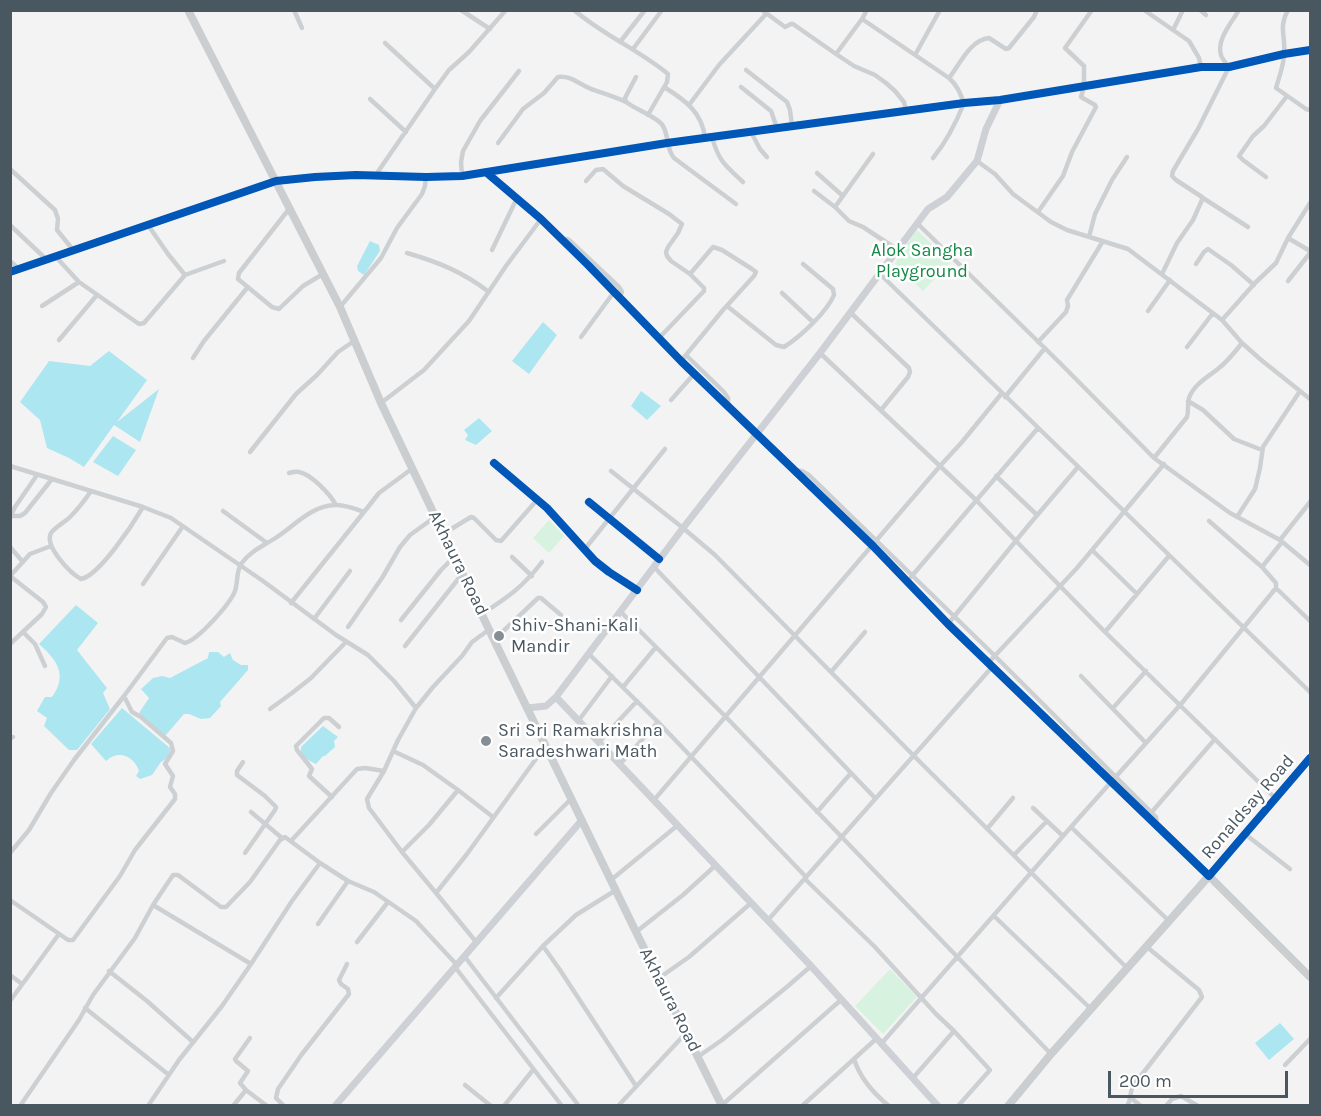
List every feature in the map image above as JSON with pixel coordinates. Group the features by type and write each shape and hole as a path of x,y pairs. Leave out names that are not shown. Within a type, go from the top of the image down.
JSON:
{"main road":[{"name":"Akhaura Road","path":"188,10 340,307 381,403 494,640 616,890 663,976 686,1033 702,1054 724,1103"},
{"name":"Ronaldsay Road","path":"1008,1106 1051,1054 1209,876"},
{"path":"1209,876 1310,974"}],"street":[{"path":"294,10 302,28"},
{"path":"461,10 490,29"},
{"path":"375,176 435,89 506,10"},
{"path":"574,10 668,74 667,82 648,115"},
{"path":"621,42 645,10"},
{"path":"633,49 662,10"},
{"path":"836,54 867,10"},
{"path":"915,55 940,10"},
{"path":"949,78 972,46 980,40 989,38 1006,49 1009,48 1037,10"},
{"path":"1038,212 1063,176 1072,152 1095,108 1095,105 1081,97 1084,87 1084,66 1065,48 1092,10"},
{"path":"1144,10 1189,41 1201,66"},
{"path":"1173,30 1183,10"},
{"path":"1200,10 1206,15"},
{"path":"1228,67 1221,56 1221,42 1239,10"},
{"path":"1288,10 1283,19 1284,54 1276,88 1306,109 1311,110"},
{"path":"689,105 764,12 785,27 793,24 861,70 880,78 900,96 906,112"},
{"path":"862,19 949,78 958,88 964,103 950,135 933,158"},
{"path":"385,43 435,89"},
{"path":"10,272 276,181 356,175 426,177 487,173 707,135 751,132 776,125 792,126 1000,100 1201,66 1228,67 1311,50"},
{"path":"1228,67 1172,176 1248,227"},
{"path":"746,70 787,102 792,126"},
{"path":"462,176 462,153 480,121 519,71"},
{"path":"498,143 523,109 544,93 558,77 570,78 593,90 626,102 661,122 670,155 736,204"},
{"path":"626,102 636,77"},
{"path":"664,87 680,96 689,105 697,115 722,162 743,182"},
{"path":"741,87 768,108 776,125"},
{"path":"1266,177 1239,156 1287,96"},
{"path":"370,99 406,132"},
{"path":"527,708 546,706 556,697 683,528 851,313 928,209 947,197 977,161 986,129 1000,100"},
{"path":"751,132 767,157"},
{"path":"835,207 873,154"},
{"path":"1089,237 1095,214 1112,180 1127,157"},
{"path":"977,161 995,174 1013,194 1051,222 1067,230 1128,249 1222,320 1242,344 1311,399"},
{"path":"10,169 55,210 58,219 57,230 74,251"},
{"path":"585,181 596,170 603,169 623,186 680,221 682,226 666,252 667,256 690,274 704,291 659,338"},
{"path":"487,173 541,219 659,338 724,392 728,398 728,405"},
{"path":"817,173 843,196"},
{"path":"340,307 381,258 397,228 422,194 426,177"},
{"path":"814,191 851,222 863,227 898,250"},
{"path":"492,250 517,198"},
{"path":"1162,274 1203,198"},
{"path":"1222,320 1276,263 1288,238 1311,203"},
{"path":"289,209 239,273 238,279 272,307 279,309 303,286 323,274"},
{"path":"381,403 415,378 469,321 541,219"},
{"path":"918,224 1154,458 1237,517 1281,541 1310,564"},
{"path":"10,225 47,260"},
{"path":"148,225 185,275"},
{"path":"1288,238 1311,252 1288,280"},
{"path":"1038,342 1066,312 1067,300 1103,241"},
{"path":"684,358 756,272 722,250 712,247 690,274"},
{"path":"1197,264 1208,249 1231,264 1254,285"},
{"path":"407,253 461,273 489,292"},
{"path":"56,257 79,282 137,323 142,324 185,275 224,261"},
{"path":"10,261 19,269"},
{"path":"727,306 776,345 784,347 813,322 830,303 834,292 803,264"},
{"path":"880,274 1311,692"},
{"path":"1148,311 1170,280"},
{"path":"42,306 79,282"},
{"path":"193,358 247,288"},
{"path":"782,293 813,322"},
{"path":"59,340 97,295"},
{"path":"581,337 617,295"},
{"path":"851,313 909,368 908,377 881,410"},
{"path":"1187,347 1213,314"},
{"path":"250,452 296,394 338,352 354,341"},
{"path":"1154,458 1187,417 1188,401 1200,382 1219,368 1242,344"},
{"path":"654,800 940,466 1045,348"},
{"path":"820,353 976,500 1105,632 1276,799"},
{"path":"684,358 694,374 875,544 910,579 948,624 1114,779 1209,876"},
{"path":"671,399 694,374"},
{"path":"1237,517 1255,489 1263,447 1300,392"},
{"path":"1188,401 1203,410 1234,439 1262,450"},
{"path":"910,579 1038,428"},
{"path":"584,550 665,449"},
{"path":"494,463 560,521 584,550 609,572 637,591"},
{"path":"768,920 914,756 991,664 995,656 1092,550 1164,465"},
{"path":"10,466 166,515 346,642 368,655 416,708"},
{"path":"948,624 1078,467"},
{"path":"291,603 379,493 413,468"},
{"path":"611,471 715,555 1127,968"},
{"path":"289,473 301,472 308,476 328,493 336,505"},
{"path":"37,475 15,507 11,517 25,513 52,479"},
{"path":"996,476 1037,515"},
{"path":"92,491 75,512 52,532 51,537 51,546 63,565 78,578 84,579 103,562 143,507"},
{"path":"443,534 471,517 496,540 501,541 537,500"},
{"path":"589,502 659,560"},
{"path":"1262,567 1311,502"},
{"path":"10,853 36,819 65,772 166,638 172,637 185,643 191,642 200,634 228,604 236,588 241,566 256,550 324,507 336,505 364,512"},
{"path":"223,510 267,543"},
{"path":"348,627 382,578 400,546 410,535 435,517"},
{"path":"1209,521 1262,567 1276,583 1276,588 1311,621"},
{"path":"143,584 183,526"},
{"path":"10,644 45,612 46,607 43,602 10,576 34,552 51,546"},
{"path":"10,547 23,562"},
{"path":"1092,550 1137,594"},
{"path":"1105,632 1169,556"},
{"path":"401,620 454,557"},
{"path":"512,557 532,576"},
{"path":"482,614 514,593 532,576 542,562"},
{"path":"654,567 875,798"},
{"path":"314,619 350,571"},
{"path":"405,646 463,573"},
{"path":"910,579 954,616 995,656 1114,779"},
{"path":"802,1106 854,1059 879,1041 922,998 1071,826 1181,704 1276,588"},
{"path":"494,640 538,598 542,598 561,615"},
{"path":"621,612 725,716 1051,1054"},
{"path":"477,943 402,852 368,804 367,799 416,708 472,642 490,629"},
{"path":"23,632 35,644 45,666"},
{"path":"831,672 865,632"},
{"path":"270,709 311,678 346,642"},
{"path":"623,687 656,647"},
{"path":"589,654 691,756 990,1070 958,1106"},
{"path":"1113,708 1146,671"},
{"path":"579,720 612,676"},
{"path":"1081,676 1146,743"},
{"path":"10,900 70,941 75,939 120,876 135,850 175,799 175,794 170,787 173,776 165,764 172,753 172,746 141,717 132,712 124,696"},
{"path":"556,697 621,763 842,999 938,1106"},
{"path":"600,741 637,701"},
{"path":"332,797 309,776 312,769 296,746 324,718 329,718 339,727"},
{"path":"621,763 658,722"},
{"path":"1150,814 1215,739"},
{"path":"436,894 546,745"},
{"path":"393,751 431,769 493,817"},
{"path":"243,762 237,775 276,807 245,853"},
{"name":"Ronaldsay Road","path":"1209,876 1309,764"},
{"path":"291,841 357,769 382,771"},
{"path":"818,812 851,773"},
{"path":"402,852 458,790"},
{"path":"987,829 1013,798"},
{"path":"536,834 571,799"},
{"path":"1033,808 1063,837"},
{"path":"251,812 282,838 285,837 348,881 374,892 422,926 534,1059 579,1106"},
{"path":"335,1106 582,820"},
{"path":"1014,855 1047,821"},
{"path":"611,880 678,825"},
{"path":"1071,826 1169,921"},
{"path":"1245,834 1290,869"},
{"path":"20,1106 79,1020 109,971 135,938 172,876 176,874 221,907 226,908 250,882 282,838"},
{"path":"148,1106 193,1042 222,1006 320,863"},
{"path":"639,930 716,865"},
{"path":"318,924 348,881"},
{"path":"496,998 543,946 576,915 616,890"},
{"path":"357,942 388,902"},
{"path":"663,976 713,937 751,903"},
{"path":"153,905 251,964"},
{"path":"993,916 1091,1009"},
{"path":"10,1001 59,934"},
{"path":"543,946 636,1086"},
{"path":"1127,1106 1133,1086 1202,997 1199,990 1147,947"},
{"path":"465,957 496,998 534,1059 533,1070 504,1106"},
{"path":"250,1038 235,1059 248,1071 240,1083 268,1106 276,1098 278,1089 302,1054 349,993 339,980 347,964"},
{"path":"702,1054 751,1017 811,966"},
{"path":"109,971 193,1042"},
{"path":"10,975 22,984"},
{"path":"724,1103 842,999"},
{"path":"85,1008 169,1075"},
{"path":"913,1078 954,1031"},
{"path":"618,1106 686,1033"},
{"path":"1285,1065 1311,1039"},
{"path":"854,1059 864,1080 888,1106"},
{"path":"533,1070 562,1106"},
{"path":"465,1085 491,1106"},
{"path":"233,1106 246,1090"},
{"path":"1166,1106 1172,1098 1181,1096 1198,1106"},
{"path":"276,1098 284,1106"},
{"path":"1131,1098 1141,1106"}],"green space":[{"name":"Alok Sangha Playground","path":"917,230 951,262 923,291 895,264 901,251"},
{"path":"549,520 564,536 549,553 533,538"},
{"path":"890,969 917,997 883,1034 855,1006"}],"water":[{"path":"370,241 379,245 380,251 364,275 358,271 357,266"},
{"path":"543,322 557,335 529,374 512,361"},
{"path":"109,351 147,380 117,422 159,389 140,442 114,425 84,467 47,448 40,420 20,402 49,361 90,366"},
{"path":"641,391 661,406 647,420 631,406"},
{"path":"479,418 492,431 476,445 465,440 468,435 464,430"},
{"path":"113,436 136,450 118,476 93,462"},
{"path":"76,605 98,623 77,650 107,688 103,693 110,709 77,750 69,750 44,726 47,718 37,711 45,697 52,697 57,689 60,675 51,656 39,644"},
{"path":"209,652 218,652 224,657 230,653 233,660 241,665 248,665 248,670 220,702 221,706 210,718 201,719 184,714 165,736 139,713 149,698 141,689 153,678 162,676 170,678 208,658"},
{"path":"122,708 171,749 167,758 161,762 152,775 140,779 136,776 139,771 137,766 130,758 116,755 106,761 91,744"},
{"path":"323,726 338,737 334,741 335,747 316,764 301,755 301,747"},
{"path":"1280,1023 1294,1039 1269,1060 1255,1043"}],"cycle path":[{"path":"10,272 276,181 356,175 462,176 667,143 1000,100 1201,67 1229,67 1310,50"},
{"path":"487,173 541,219 681,361 873,546 948,624 1209,876 1310,758"},
{"path":"494,463 547,508 595,561 637,590"},
{"path":"589,502 659,559"}],"place":[{"name":"Shiv-Shani-Kali Mandir","path":"499,636"},
{"name":"Sri Sri Ramakrishna Saradeshwari Math","path":"486,741"}]}
